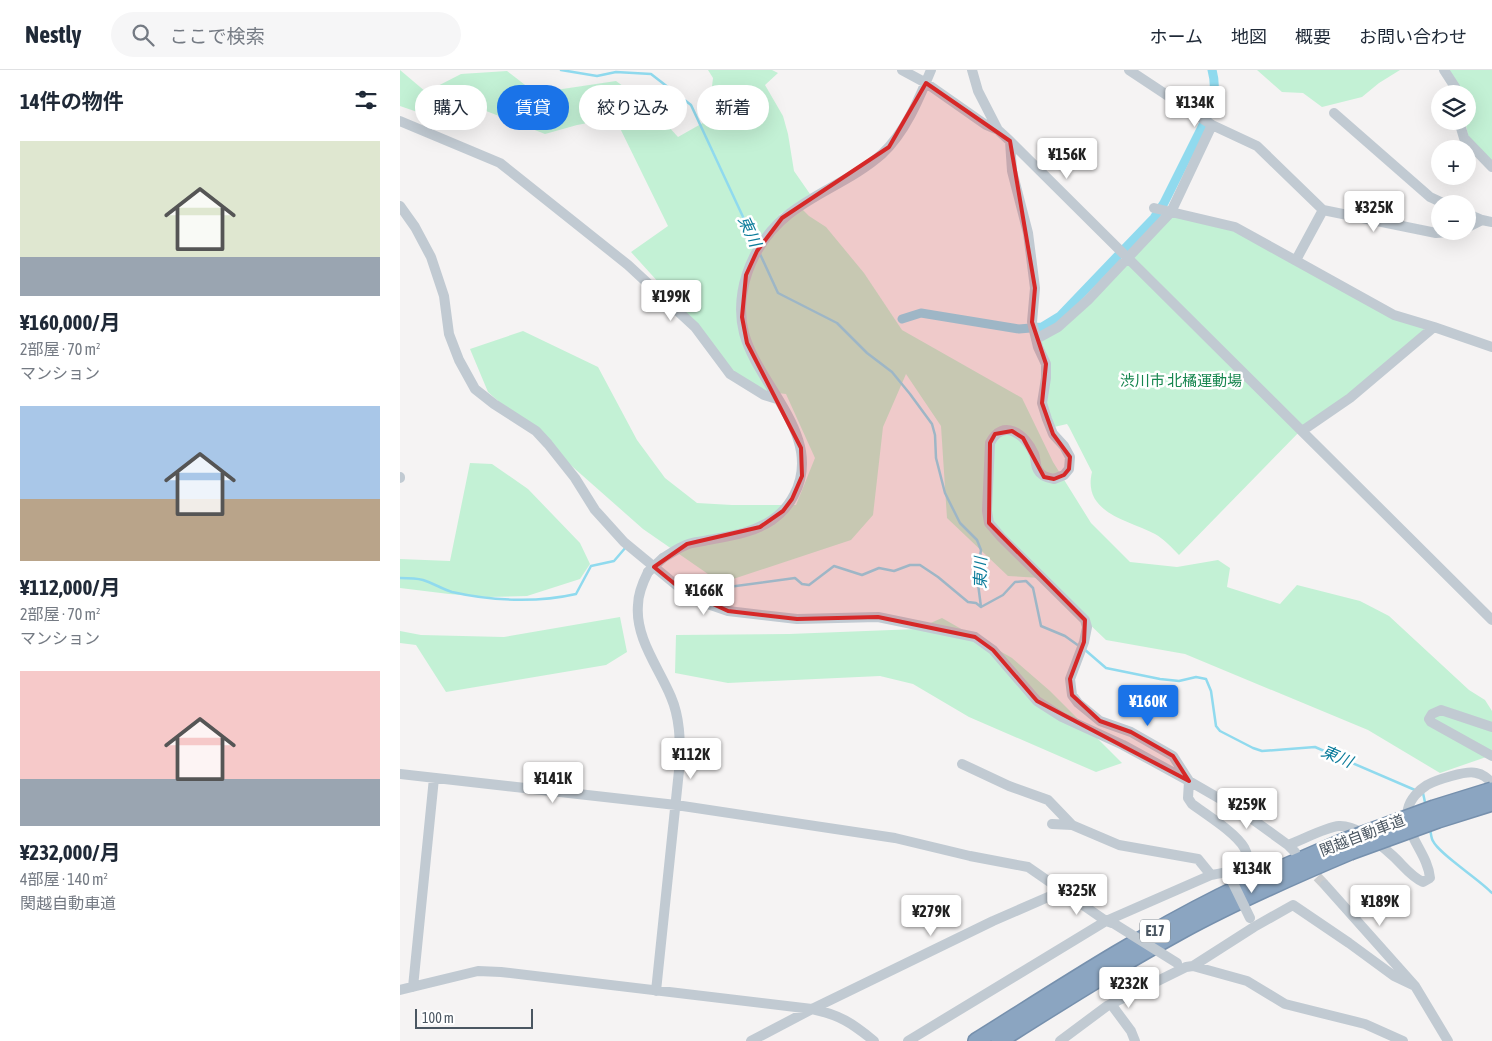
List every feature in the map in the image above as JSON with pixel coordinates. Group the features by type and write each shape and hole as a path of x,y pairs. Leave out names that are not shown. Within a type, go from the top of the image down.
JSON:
{"highway":[{"name":"関越自動車道","path":"999,1041 1182,930 1347,846 1434,808 1492,790"},
{"name":"関越自動車道","path":"976,1041 1100,963 1177,919 1262,877 1347,846 1492,803"}],"street":[{"path":"902,70 926,83 986,126 998,130"},
{"path":"656,991 680,761 678,718 672,699 645,642 638,618 639,596 648,572 663,558 687,544 743,533 760,527 784,512 799,485 803,461 796,433 753,358 747,343 743,324 742,304 746,275 766,236 782,218 805,202 871,163 895,140 907,121 931,70"},
{"path":"972,70 978,90 998,130 1492,620"},
{"path":"1129,70 1212,124 1257,146 1323,210 1431,232"},
{"path":"1444,70 1454,85"},
{"path":"1334,113 1431,198"},
{"path":"400,121 500,163 628,265 695,327 730,374 764,395 777,400"},
{"path":"1035,337 1058,327 1088,300 1171,212 1212,124"},
{"path":"1462,130 1464,138 1492,167"},
{"path":"908,1041 1109,922 1211,875 1230,876 1245,862 1247,853 1242,842 1192,804 1188,798 1189,781 1173,756 1130,732 1100,721 1078,704 1072,695 1070,679 1084,642 1087,627 1085,620 989,523 987,511 990,443 995,434 1002,430 1012,431 1023,438 1034,454 1038,470 1044,477 1054,480 1064,475 1069,469 1070,457 1054,434 1042,403 1046,364 1038,348 1032,322 1036,288 1028,233 1012,170 1010,141"},
{"path":"400,206 415,227 431,257 444,296 449,334 458,360 475,389 494,404 536,431 575,478 595,510 624,542 681,589 699,601 728,611 797,618 878,617 975,638 993,650 1036,701 1062,717 1123,745 1189,781 1241,811 1291,848 1330,828 1344,826 1368,836 1393,856 1411,874 1423,882 1430,878 1430,875 1427,864 1408,828 1408,811 1411,800 1427,785 1474,772 1485,776 1492,783"},
{"path":"1154,208 1235,227 1394,315 1492,347"},
{"path":"1296,260 1323,210"},
{"path":"1302,431 1350,398 1434,327"},
{"path":"1492,727 1441,710 1432,714 1429,719 1431,722 1492,756"},
{"path":"962,764 1009,786 1048,800 1072,825"},
{"path":"400,774 676,805 895,838 970,856 1028,867 1109,922 1185,965 1247,981 1285,1004 1365,1024 1403,1041"},
{"path":"413,987 434,778"},
{"path":"1052,824 1072,825 1119,845 1198,859 1211,875"},
{"path":"1230,876 1252,922"},
{"path":"1325,885 1415,986 1448,1041"},
{"path":"758,1039 812,1009 993,921 1062,891"},
{"path":"1062,1040 1111,1004 1185,965 1252,922 1294,905 1394,976 1415,986"},
{"path":"400,990 478,971 502,972 812,1009 831,1013 851,1022 874,1041"},
{"path":"1111,1004 1131,1031 1135,1041"}],"highlighted area":[{"path":"926,83 1010,141 1035,288 1032,322 1046,364 1042,403 1053,434 1070,457 1069,469 1064,475 1054,479 1044,477 1023,438 1012,431 995,434 990,443 989,523 1085,620 1084,642 1070,679 1072,695 1100,721 1131,732 1173,756 1189,781 1037,701 993,650 975,637 878,617 797,619 728,611 681,589 654,567 687,544 760,527 783,511 792,499 802,476 801,448 747,343 742,317 746,275 757,251 782,218 889,147"}],"green space":[{"path":"400,70 418,85 415,85 415,111 400,106"},
{"path":"708,70 772,70 778,73 765,85 712,85 713,78"},
{"path":"1257,70 1400,70 1379,83 1362,97 1322,107 1303,93 1282,92"},
{"path":"1448,70 1492,70 1492,162 1476,147 1476,140 1469,140 1467,130 1476,130 1476,85 1455,85"},
{"path":"507,71 525,85 497,85 497,115 487,111 487,85 440,85 461,74"},
{"path":"616,81 622,85 589,85"},
{"path":"579,87 579,125 569,127 569,88"},
{"path":"769,92 783,116 794,171 810,194 779,215 782,218 802,209 826,227 864,273 902,330 1022,398 1053,462 1091,523 1130,562 1177,567 1218,560 1230,568 1227,587 1280,604 1297,585 1360,601 1389,616 1469,690 1485,700 1492,711 1492,755 1440,773 1368,730 1185,654 1106,640 1041,578 1008,576 947,518 941,426 906,374 883,427 873,515 851,540 721,583 643,529 488,392 470,349 523,331 598,367 637,440 665,478 697,503 796,505 815,458 786,394 759,391 731,373 698,326 631,252 668,226 621,130 672,130 678,137 697,126 697,130 769,130"},
{"path":"535,130 559,130 545,134"},
{"name":"渋川市 北橘運動場","path":"1171,215 1228,227 1383,312 1428,326 1349,397 1303,428 1179,555 1155,534 1110,513 1100,506 1094,497 1091,486 1092,472 1069,427 1067,424 1054,427 1047,411 1040,343"},
{"path":"470,463 492,464 528,489 580,543 590,564 580,579 527,596 488,597 400,588 400,559 450,561"},
{"path":"620,617 627,652 606,665 446,692 416,645 400,643 400,631 421,635 504,637"},
{"path":"942,618 1012,658 1050,691 1122,763 1096,772 969,717 913,684 880,676 728,683 675,673 676,635 789,634 917,629"}],"waterway":[{"name":"東川","path":"561,70 597,76 616,72 651,74 691,105 757,247"},
{"path":"902,319 921,313 1019,329 1042,327 1060,316 1154,218 1164,203 1210,111 1214,90 1212,70"},
{"name":"東川","path":"760,254 778,293 837,323 867,353 892,372 932,424 935,435 936,458 945,493 960,523 977,540 981,550 977,576 981,607"},
{"path":"400,578 420,579 452,592 499,599 530,600 561,597 576,594 591,566 614,561 626,547"},
{"path":"691,592 795,578 802,584 809,585 834,566 862,575 879,568 894,571 910,565 920,565 968,602 976,603 981,607"},
{"name":"東川","path":"981,607 1003,595 1015,582 1026,581 1033,588 1041,626 1065,636 1079,646"},
{"name":"東川","path":"1084,649 1106,668 1160,679 1179,681 1196,677 1206,679 1211,691 1216,726 1220,731 1253,748 1262,751 1315,747 1415,790"},
{"name":"東川","path":"1423,793 1426,807"},
{"name":"東川","path":"1430,829 1432,840 1443,853 1492,893"}],"tunnel":[{"path":"1307,866 1325,885"}]}
